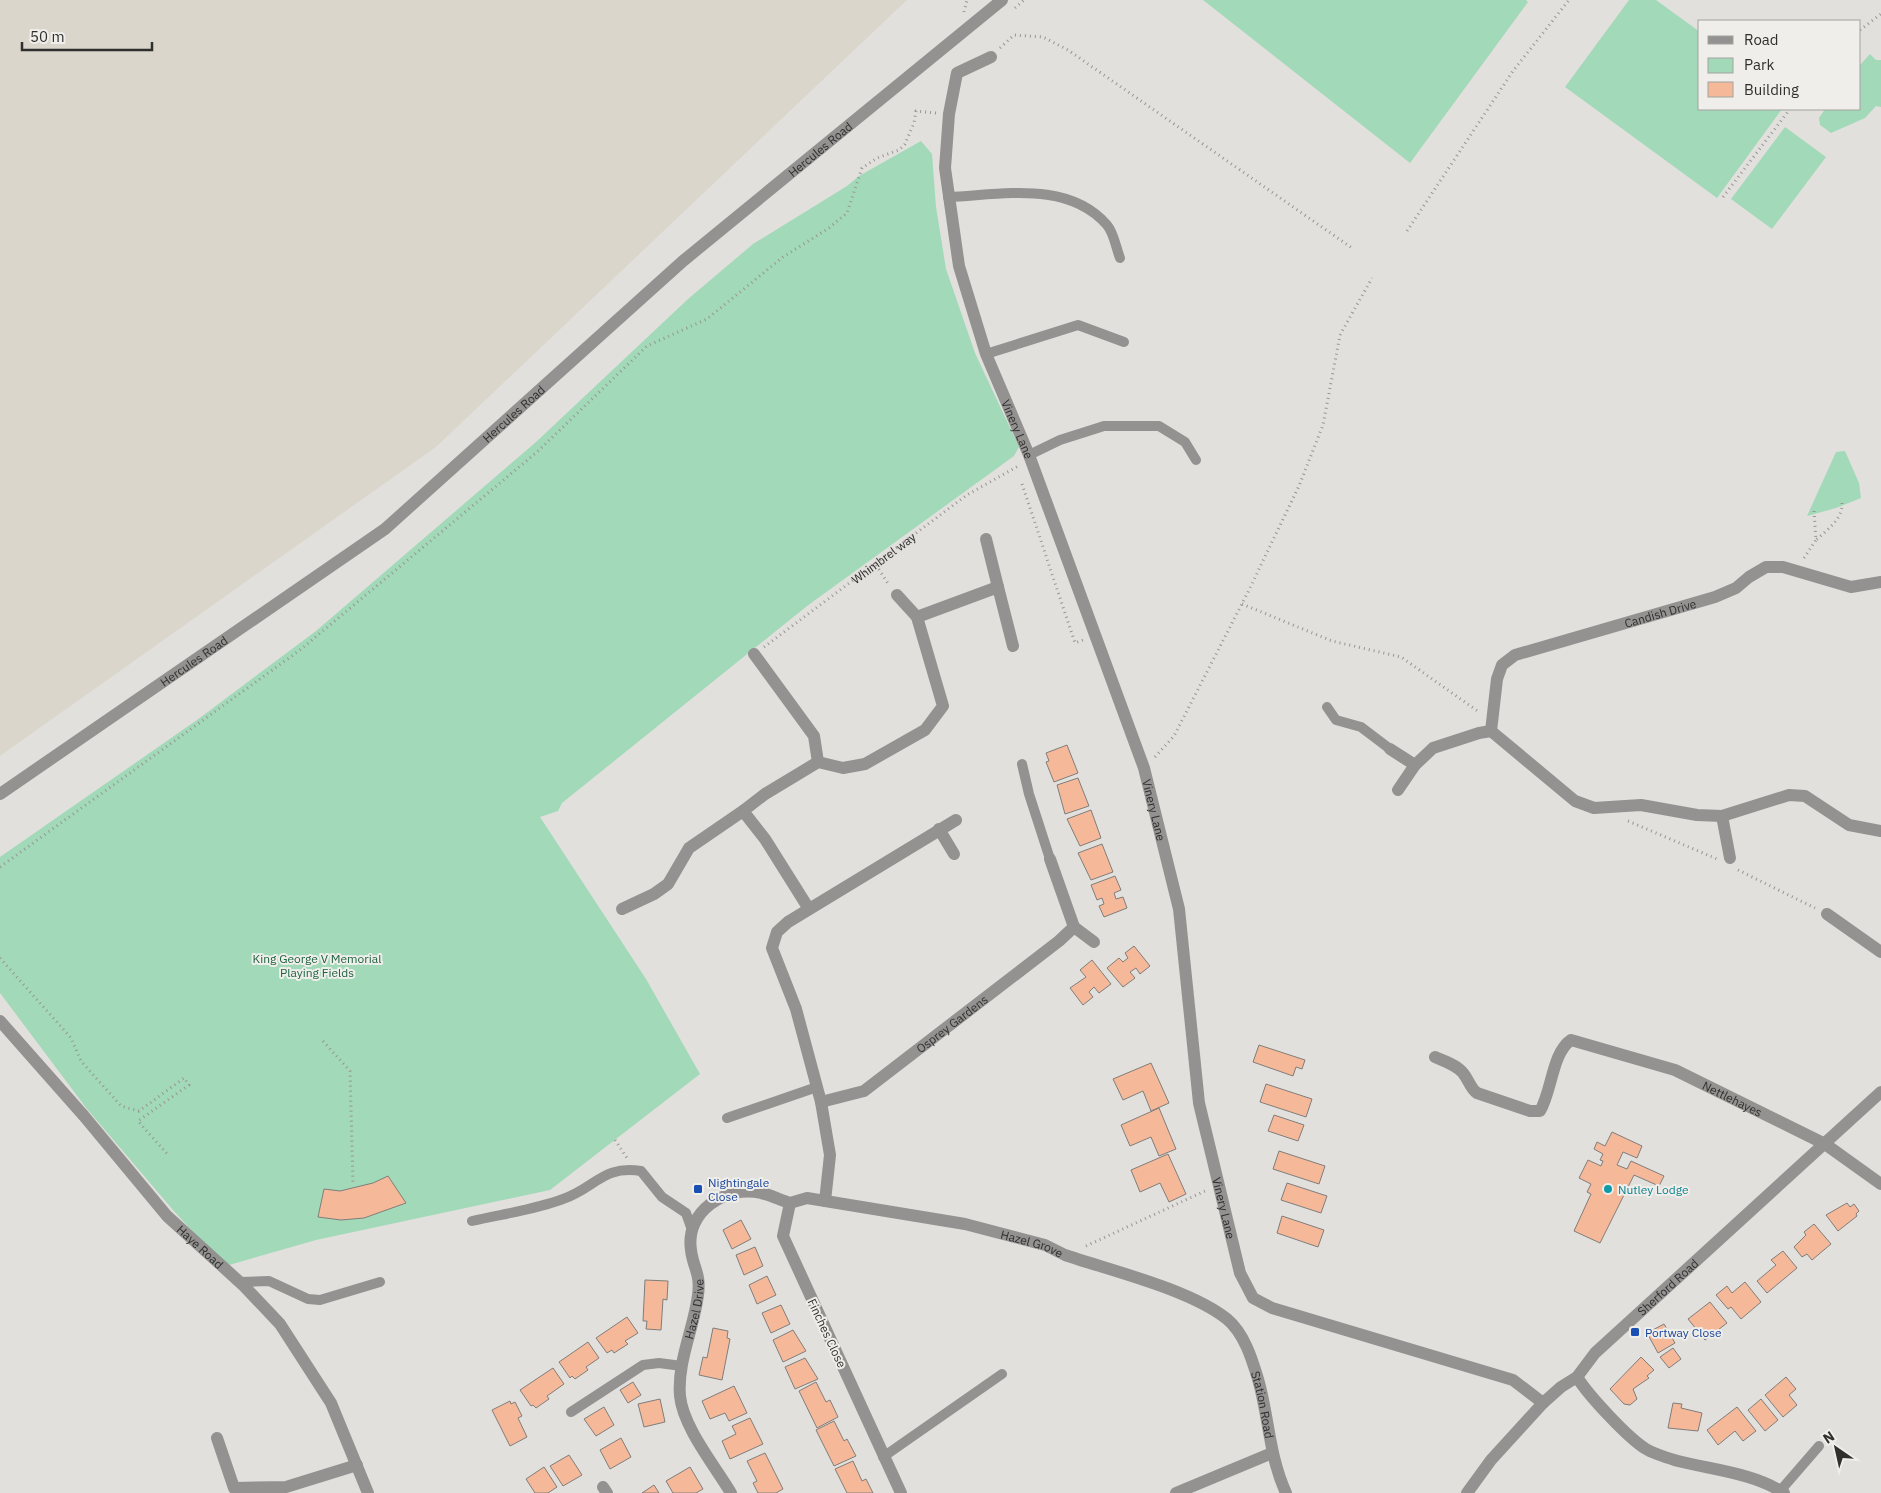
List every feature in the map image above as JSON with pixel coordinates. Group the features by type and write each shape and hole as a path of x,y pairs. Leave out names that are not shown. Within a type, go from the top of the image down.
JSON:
{"street":[{"name":"Hercules Road","path":"0,794 385,529 683,261 1002,0"},
{"name":"Vinery Lane","path":"991,57 957,73 949,114 945,168 959,266 986,354 1030,457 1144,768 1178,909 1199,1103 1240,1273 1253,1298 1272,1308 1514,1380 1543,1403"},
{"path":"986,539 1013,646"},
{"name":"Candish Drive","path":"1492,726 1497,679 1502,665 1515,655 1715,597 1736,588 1749,577 1766,567 1782,567 1851,587 1881,582"},
{"path":"917,617 998,587"},
{"path":"622,909 654,894 668,884 689,848 743,812 765,794 818,762 843,768 865,764 925,730 943,706 917,617 897,595"},
{"path":"754,654 814,736 818,762"},
{"path":"1398,790 1415,765 1433,748 1492,726 1575,801 1594,808 1641,805 1697,815 1722,816 1789,794 1805,796 1849,825 1881,831"},
{"path":"1390,749 1415,765"},
{"path":"743,812 766,839 809,909"},
{"path":"1722,816 1728,862"},
{"path":"692,1230 696,1216 711,1203 735,1192 760,1192 790,1203 807,1198 825,1200 830,1155 821,1102 796,1009 772,948 777,932 788,922 956,820"},
{"path":"939,829 954,854"},
{"path":"1050,859 1074,927 1094,942"},
{"path":"1827,914 1881,952"},
{"name":"Osprey Gardens","path":"821,1102 864,1091 1074,927"},
{"name":"Haye Road","path":"0,1021 84,1116 167,1216 240,1282 280,1324 331,1403 368,1493"},
{"name":"Nettlehayes","path":"1435,1057 1457,1067 1463,1073 1472,1090 1477,1093 1530,1111 1540,1111 1545,1104 1559,1055 1565,1044 1570,1040 1637,1059 1675,1070 1825,1144 1881,1184"},
{"name":"Sherford Road","path":"1467,1493 1491,1460 1543,1403 1561,1387 1577,1377 1595,1353 1881,1092"},
{"name":"Hazel Grove","path":"825,1200 965,1224 1046,1244 1065,1256 1194,1299 1228,1320"},
{"name":"Finches Close","path":"790,1203 783,1236 901,1493"},
{"name":"Hazel Drive","path":"692,1230 691,1250 698,1271 698,1294 682,1366 680,1396 687,1420 731,1493"},
{"name":"Station Road","path":"1228,1320 1244,1341 1258,1380 1272,1453 1286,1493"},
{"path":"1577,1377 1586,1392 1646,1449 1676,1461 1750,1478 1782,1492"},
{"path":"218,1438 234,1488 286,1487 357,1465"},
{"path":"1176,1493 1272,1453"}],"lane":[{"path":"948,197 1044,193 1078,202 1108,226 1120,258"},
{"path":"986,354 1078,325 1124,342"},
{"path":"1030,457 1060,440 1104,426 1158,426 1185,442 1196,460"},
{"path":"1327,707 1336,720 1361,727 1390,749"},
{"path":"1022,764 1029,794 1050,859"},
{"path":"727,1118 816,1087"},
{"path":"472,1221 564,1199 615,1170 634,1170 641,1171 662,1197 686,1213 692,1230"},
{"path":"240,1282 269,1281 308,1300 320,1300 380,1282"},
{"path":"571,1412 643,1365 659,1363 682,1366"},
{"path":"884,1457 1002,1374"},
{"path":"1782,1492 1818,1446"}],"path":[{"path":"1407,231 1513,71 1569,0"},
{"path":"1861,29 1881,14"},
{"path":"991,57 1014,35 1043,38 1068,50 1352,248"},
{"path":"1723,197 1789,110"},
{"path":"0,867 300,650 537,452 648,346 707,319 783,257 828,228 847,213 862,168 877,158 899,150 905,144 914,123 916,111 949,114"},
{"path":"1144,768 1174,736 1242,604 1299,486 1323,425 1340,335 1372,278"},
{"name":"Whimbrel way","path":"754,654 876,565 967,495 1030,457"},
{"path":"1016,467 1075,643 1095,635"},
{"path":"1798,572 1816,540 1839,518 1842,502"},
{"path":"1814,511 1816,540"},
{"path":"876,565 897,595"},
{"path":"1242,604 1332,641 1402,657 1492,726"},
{"path":"1621,818 1728,862 1827,914"},
{"path":"0,958 71,1038 81,1061 121,1106 139,1111 184,1078 189,1085 138,1121 169,1156"},
{"path":"323,1041 350,1072 353,1183"},
{"path":"615,1140 634,1170"},
{"path":"1065,1256 1219,1185"}],"shaded area":[{"path":"0,0 907,0 436,447 0,756"}],"green space":[{"path":"1203,0 1526,0 1528,2 1410,163"},
{"path":"1629,0 1656,0 1698,31 1698,110 1781,110 1717,198 1565,87"},
{"path":"1870,54 1876,60 1881,60 1881,107 1876,106 1865,118 1831,133 1820,125 1819,118 1824,110 1861,110 1861,64"},
{"path":"1785,127 1826,157 1772,229 1731,199"},
{"name":"King George V Memorial Playing Fields","path":"921,141 932,154 936,207 946,269 975,353 1019,447 1014,456 807,606 562,803 558,811 540,817 646,979 700,1074 550,1190 316,1240 229,1265 193,1232 87,1109 0,993 0,857 197,720 316,631 536,442 688,299 753,244 847,186 859,176"},
{"path":"1845,451 1859,483 1861,498 1836,508 1807,516 1836,452"}],"building":[{"path":"1067,745 1078,773 1054,782 1046,762 1049,761 1046,753"},
{"path":"1078,778 1089,806 1065,814 1057,785"},
{"path":"1091,810 1101,838 1080,846 1067,819"},
{"path":"1102,844 1113,872 1091,880 1078,853"},
{"path":"1115,876 1121,890 1114,893 1116,899 1123,897 1127,908 1104,917 1099,906 1104,904 1102,898 1097,900 1091,885"},
{"path":"1134,946 1150,966 1140,974 1136,968 1130,972 1135,978 1123,987 1107,968 1119,958 1123,962 1128,958 1125,953"},
{"path":"1092,960 1111,984 1099,993 1094,987 1089,992 1093,997 1083,1005 1070,988 1086,977 1080,970"},
{"path":"1259,1045 1305,1060 1302,1069 1296,1067 1293,1076 1253,1062"},
{"path":"1151,1063 1169,1103 1151,1111 1143,1091 1123,1100 1113,1079"},
{"path":"1266,1084 1312,1099 1306,1117 1260,1102"},
{"path":"1159,1108 1176,1149 1159,1156 1151,1137 1130,1146 1121,1125"},
{"path":"1274,1115 1304,1125 1298,1141 1268,1131"},
{"name":"Nutley Lodge","path":"1612,1132 1642,1146 1637,1158 1623,1152 1617,1165 1627,1169 1631,1161 1664,1176 1659,1186 1634,1175 1600,1243 1574,1231 1591,1194 1587,1192 1591,1184 1579,1178 1588,1160 1601,1166 1603,1161 1600,1160 1603,1154 1594,1149 1597,1142 1605,1146"},
{"path":"1279,1151 1325,1166 1319,1184 1273,1169"},
{"path":"1168,1154 1186,1194 1169,1202 1160,1183 1140,1192 1131,1170"},
{"path":"388,1176 406,1203 364,1218 341,1220 318,1217 324,1189 340,1191 373,1183"},
{"path":"1287,1183 1327,1196 1321,1213 1281,1200"},
{"path":"1847,1203 1850,1207 1854,1204 1859,1211 1856,1214 1857,1216 1838,1231 1826,1215"},
{"path":"1282,1216 1324,1230 1318,1247 1277,1233"},
{"path":"741,1220 751,1239 732,1249 723,1230"},
{"path":"1814,1224 1831,1244 1812,1260 1807,1254 1802,1257 1794,1247 1806,1235 1804,1232"},
{"path":"755,1247 763,1266 744,1275 736,1255"},
{"path":"1783,1251 1797,1268 1767,1293 1757,1281 1776,1265 1771,1260"},
{"path":"767,1276 776,1295 757,1304 749,1285"},
{"path":"645,1280 668,1281 667,1300 663,1299 661,1330 646,1329 647,1321 643,1321"},
{"path":"1745,1282 1761,1302 1741,1319 1731,1307 1728,1309 1716,1295 1727,1286 1732,1293"},
{"path":"1710,1302 1727,1323 1705,1340 1688,1319"},
{"path":"781,1305 790,1324 771,1333 762,1313"},
{"path":"627,1317 638,1333 625,1341 628,1344 614,1353 612,1350 607,1353 596,1338"},
{"path":"1664,1324 1675,1343 1658,1353 1647,1333"},
{"path":"713,1328 728,1331 727,1338 730,1339 722,1380 699,1375 703,1357 707,1358"},
{"path":"793,1330 806,1351 783,1362 773,1340"},
{"path":"588,1342 599,1358 586,1367 588,1370 575,1379 572,1376 570,1378 559,1362"},
{"path":"1673,1348 1681,1359 1669,1368 1660,1357"},
{"path":"1641,1357 1654,1370 1647,1376 1649,1378 1633,1389 1637,1399 1630,1405 1624,1404 1610,1389"},
{"path":"805,1358 818,1379 795,1389 785,1367"},
{"path":"553,1368 564,1384 547,1396 549,1399 536,1408 533,1405 531,1406 520,1390"},
{"path":"1786,1377 1796,1389 1789,1395 1797,1405 1783,1417 1765,1395"},
{"path":"633,1382 641,1395 628,1403 620,1390"},
{"path":"816,1382 826,1402 830,1400 838,1417 817,1428 799,1391"},
{"path":"734,1386 747,1413 729,1421 725,1413 710,1419 702,1401"},
{"path":"660,1399 665,1422 644,1427 638,1404"},
{"path":"1761,1399 1778,1420 1765,1431 1748,1410"},
{"path":"510,1401 511,1404 515,1402 522,1416 518,1418 527,1437 510,1446 492,1410"},
{"path":"1673,1403 1682,1404 1681,1408 1702,1413 1698,1431 1668,1428"},
{"path":"604,1407 614,1425 596,1436 584,1419"},
{"path":"1737,1407 1756,1431 1743,1441 1735,1431 1718,1445 1707,1430"},
{"path":"750,1418 763,1444 730,1459 722,1441 736,1434 732,1426"},
{"path":"834,1421 844,1441 847,1439 856,1456 834,1466 816,1430"},
{"path":"621,1438 631,1457 610,1469 600,1450"},
{"path":"765,1453 783,1489 776,1493 758,1493 753,1483 757,1481 747,1461"},
{"path":"569,1455 582,1475 563,1486 550,1466"},
{"path":"853,1461 862,1481 866,1479 873,1493 847,1493 835,1469"},
{"path":"544,1467 557,1487 548,1493 535,1493 526,1479"},
{"path":"690,1467 703,1489 696,1493 673,1493 666,1481"},
{"path":"654,1485 659,1493 642,1493"}],"place":[{"name":"Nightingale Close","path":"698,1189"},
{"name":"Nutley Lodge","path":"1608,1189"},
{"name":"Portway Close","path":"1635,1332"}]}
